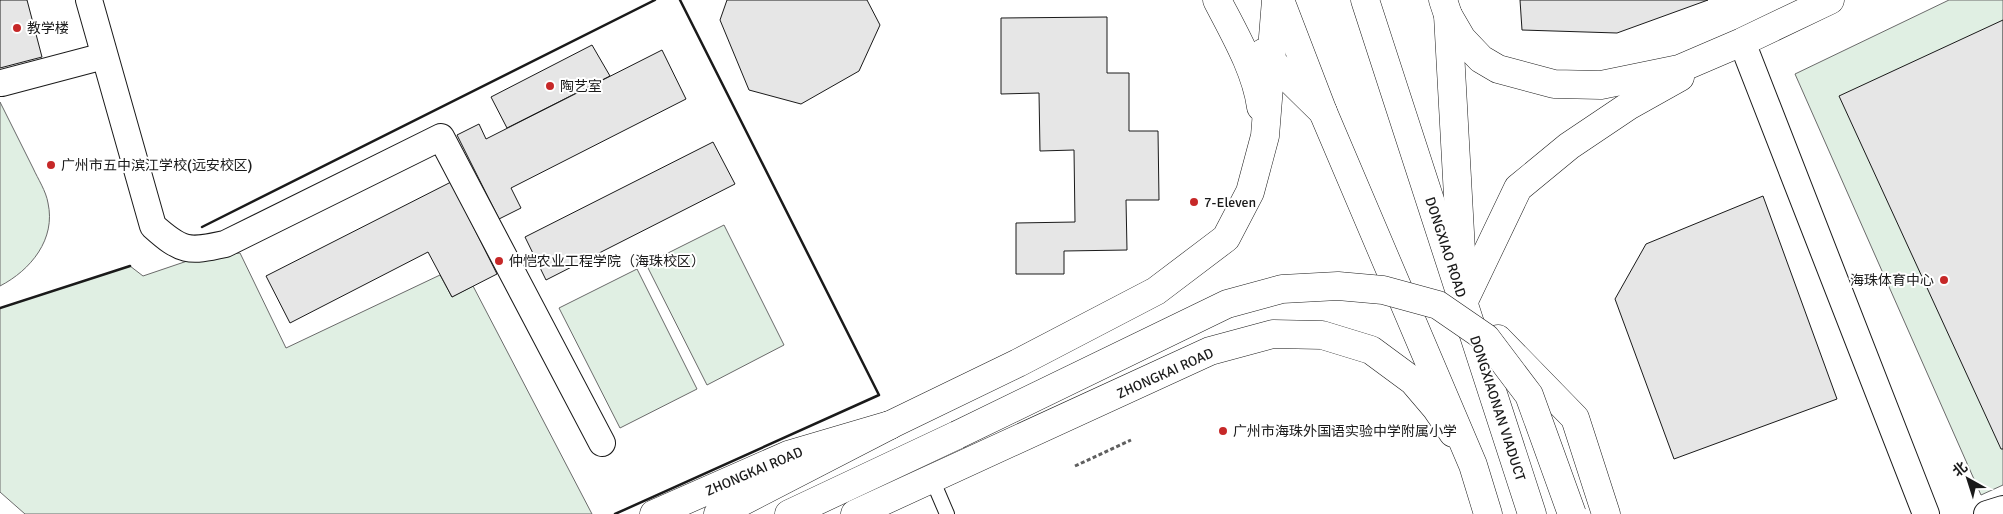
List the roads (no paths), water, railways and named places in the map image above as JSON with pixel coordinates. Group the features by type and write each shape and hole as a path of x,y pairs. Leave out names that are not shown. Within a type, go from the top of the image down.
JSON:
{"main road":[{"path":"1265,136 1278,0"},
{"path":"1278,0 1323,112 1473,465 1488,514"},
{"name":"DONGXIAO ROAD","path":"1365,0 1463,303 1575,418 1606,514"},
{"path":"1446,7 1462,39 1481,59 1498,69 1554,84 1601,85 1679,69 1742,42 1830,0"},
{"path":"1221,7 1271,61 1323,112"},
{"path":"1221,7 1259,92 1265,136"},
{"path":"1446,7 1463,303"},
{"path":"1463,303 1518,188 1568,146 1630,106 1742,42"},
{"name":"ZHONGKAI ROAD","path":"654,514 788,455 890,425 1018,363 1156,291 1226,238 1250,192 1265,136"},
{"path":"789,514 1227,304 1282,289 1338,286 1383,290 1438,305 1486,338 1529,395 1572,514"},
{"name":"DONGXIAONAN VIADUCT","path":"1463,303 1532,514"},
{"name":"ZHONGKAI ROAD","path":"856,514 1210,351 1273,334 1322,335 1371,350 1413,381 1436,408 1473,465"},
{"path":"718,514 890,425"}],"street":[{"path":"89,0 153,226 170,241 187,249 200,250 225,244 441,137 602,443"},
{"path":"1742,42 1926,514"},
{"path":"2,83 104,56"},
{"path":"1987,514 2003,509"}],"lane":[{"path":"932,479 947,514"}],"place":[{"name":"教学楼","path":"17,28"},
{"name":"陶艺室","path":"550,86"},
{"name":"广州市五中滨江学校(远安校区)","path":"51,165"},
{"name":"7-Eleven","path":"1194,202"},
{"name":"仲恺农业工程学院（海珠校区）","path":"499,261"},
{"name":"海珠体育中心","path":"1944,280"},
{"name":"广州市海珠外国语实验中学附属小学","path":"1223,431"}]}
